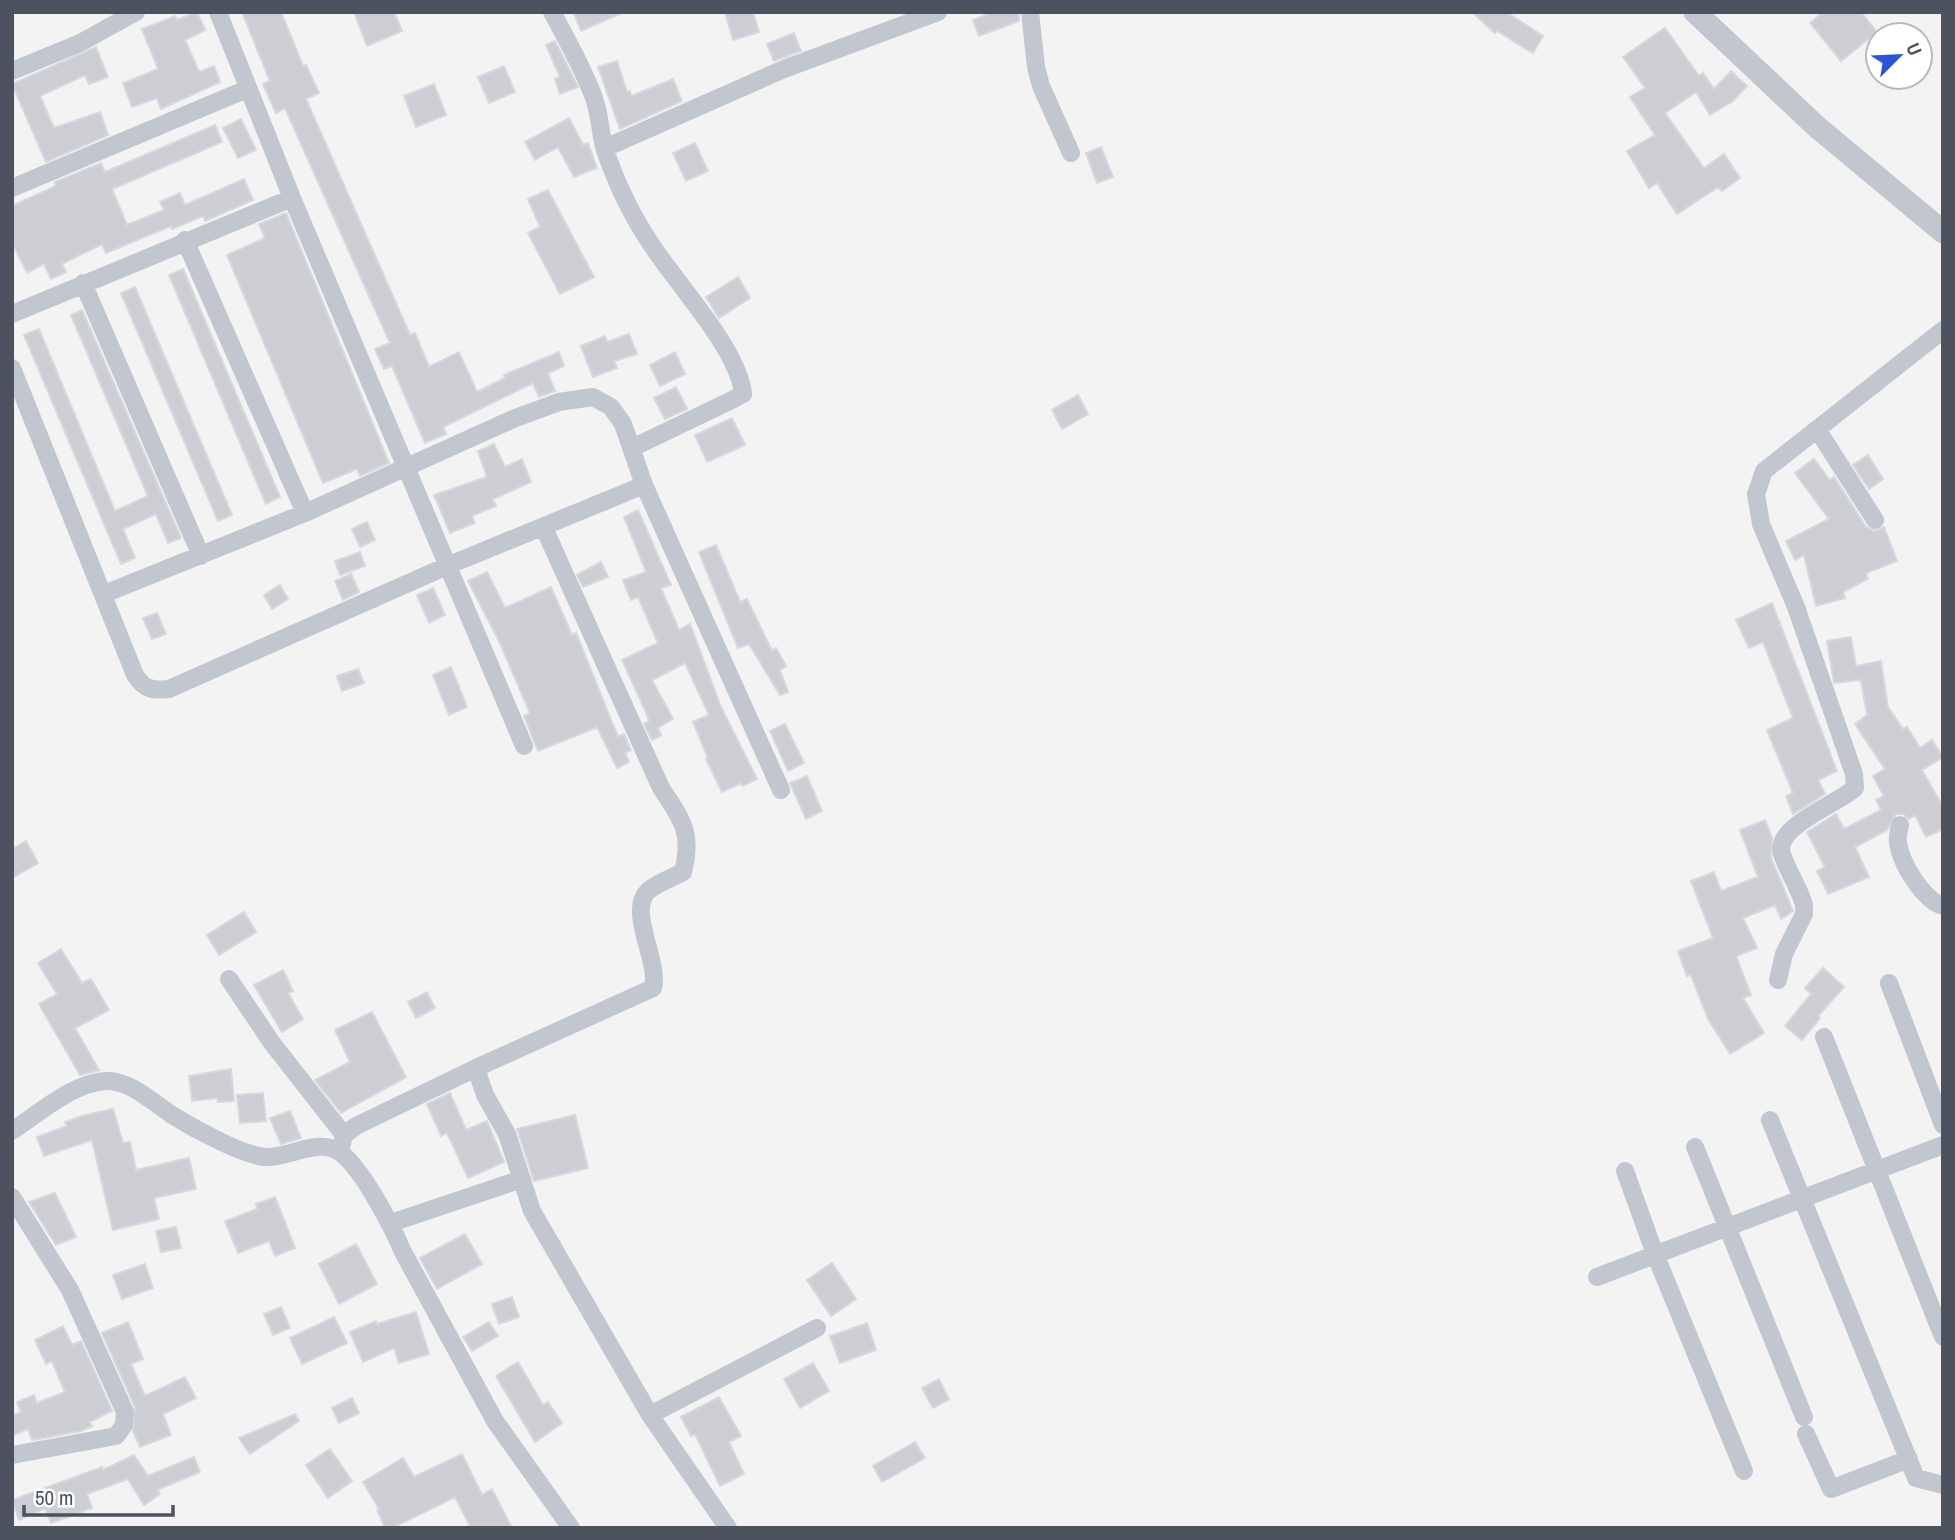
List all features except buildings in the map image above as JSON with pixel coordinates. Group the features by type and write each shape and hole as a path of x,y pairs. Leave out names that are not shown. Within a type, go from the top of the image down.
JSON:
{"street":[{"path":"13,67 80,43 135,12"},
{"path":"218,12 292,198 524,746"},
{"path":"552,12 595,100 605,148 620,189 648,240 716,336 742,379 743,394 632,448"},
{"path":"605,148 783,69 938,12"},
{"path":"1030,12 1041,86 1070,153"},
{"path":"1695,12 1817,127 1943,232"},
{"path":"12,188 247,89"},
{"path":"12,314 185,240 292,198"},
{"path":"185,240 305,513"},
{"path":"83,284 201,556"},
{"path":"1777,980 1784,954 1804,914 1804,905 1782,853 1781,839 1789,829 1844,798 1854,788 1854,774 1796,607 1761,524 1756,494 1764,471 1943,330"},
{"path":"12,368 135,674 142,686 155,691 169,689 447,566 644,485"},
{"path":"104,594 305,513 513,419 559,402 593,397 611,407 623,424 644,485 781,790"},
{"path":"1817,429 1875,520"},
{"path":"12,1131 79,1089 107,1081 127,1086 193,1128 261,1157 284,1157 342,1143 356,1126 653,988 657,974 646,938 641,911 643,900 648,891 682,872 689,847 684,824 661,788 544,528"},
{"path":"1900,825 1898,840 1907,865 1931,899 1943,906"},
{"path":"229,979 342,1143 391,1223 403,1252 495,1421 571,1528"},
{"path":"1889,983 1943,1125"},
{"path":"1824,1037 1874,1170 1943,1337"},
{"path":"477,1068 485,1095 507,1134 532,1211 650,1415 728,1528"},
{"path":"1770,1120 1916,1478 1943,1485"},
{"path":"1597,1277 1943,1145"},
{"path":"1695,1147 1831,1489 1909,1459"},
{"path":"1625,1171 1655,1254 1744,1471"},
{"path":"391,1223 522,1179"},
{"path":"12,1197 70,1290 125,1412 124,1425 116,1436 12,1455"},
{"path":"650,1415 817,1328"}]}
